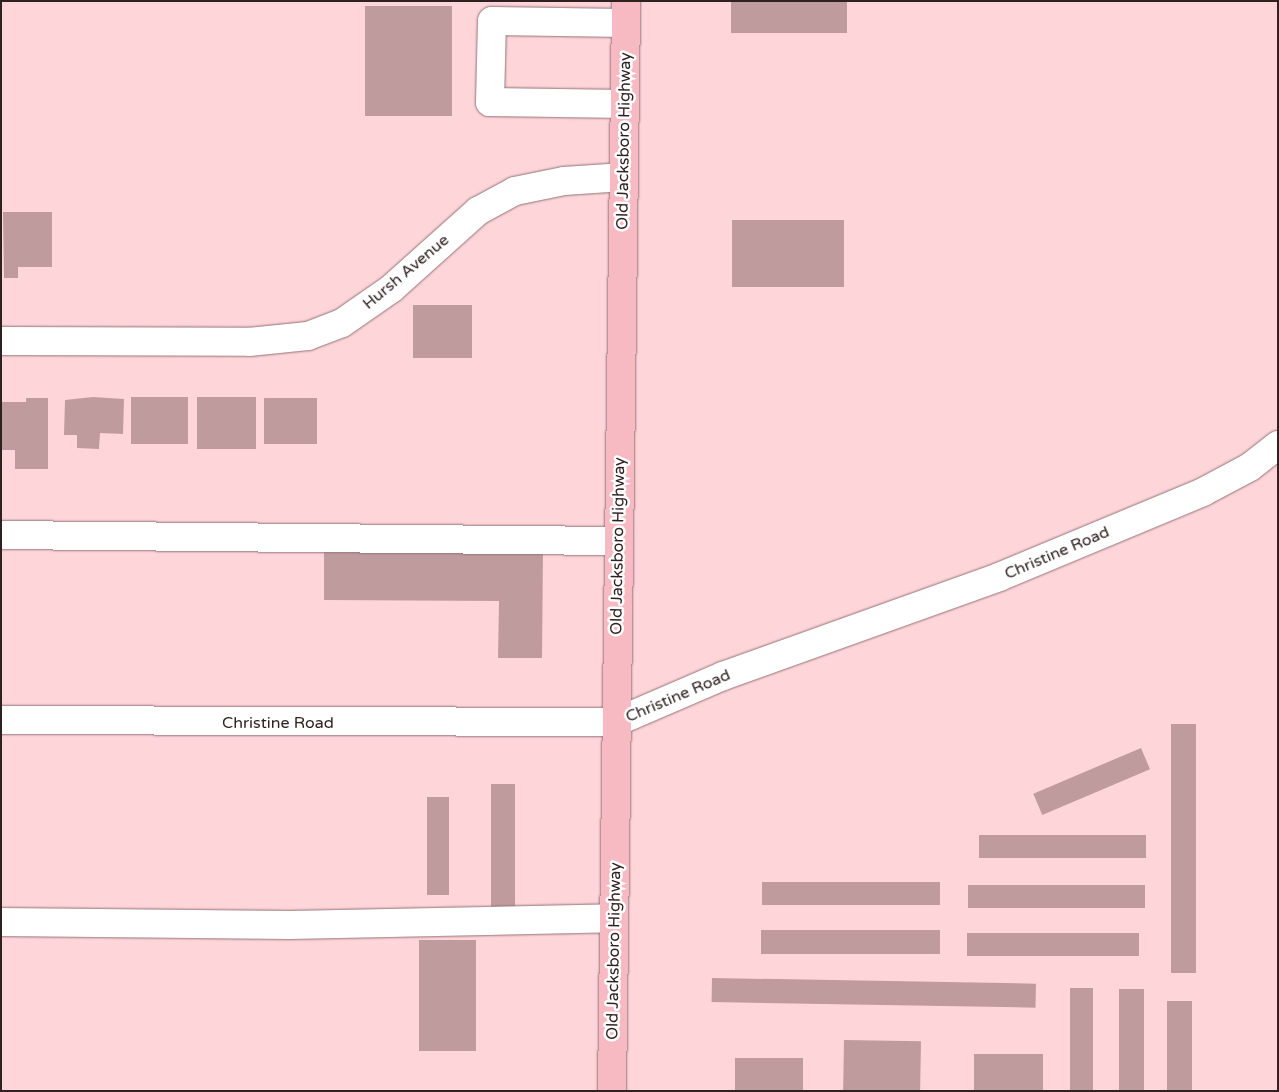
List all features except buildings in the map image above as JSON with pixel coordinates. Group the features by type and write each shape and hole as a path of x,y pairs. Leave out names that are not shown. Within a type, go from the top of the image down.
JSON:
{"main road":[{"name":"Old Jacksboro Highway","path":"612,1091 626,12"}],"street":[{"path":"624,104 490,102 492,20 626,12"},
{"name":"Hursh Avenue","path":"1,341 249,342 308,336 342,323 392,289 478,211 515,191 564,181 624,177"},
{"name":"Christine Road","path":"1,720 616,722 723,676 999,577 1194,496 1250,467 1278,445"},
{"path":"1,535 618,541"},
{"path":"1,922 290,925 614,918"}]}
